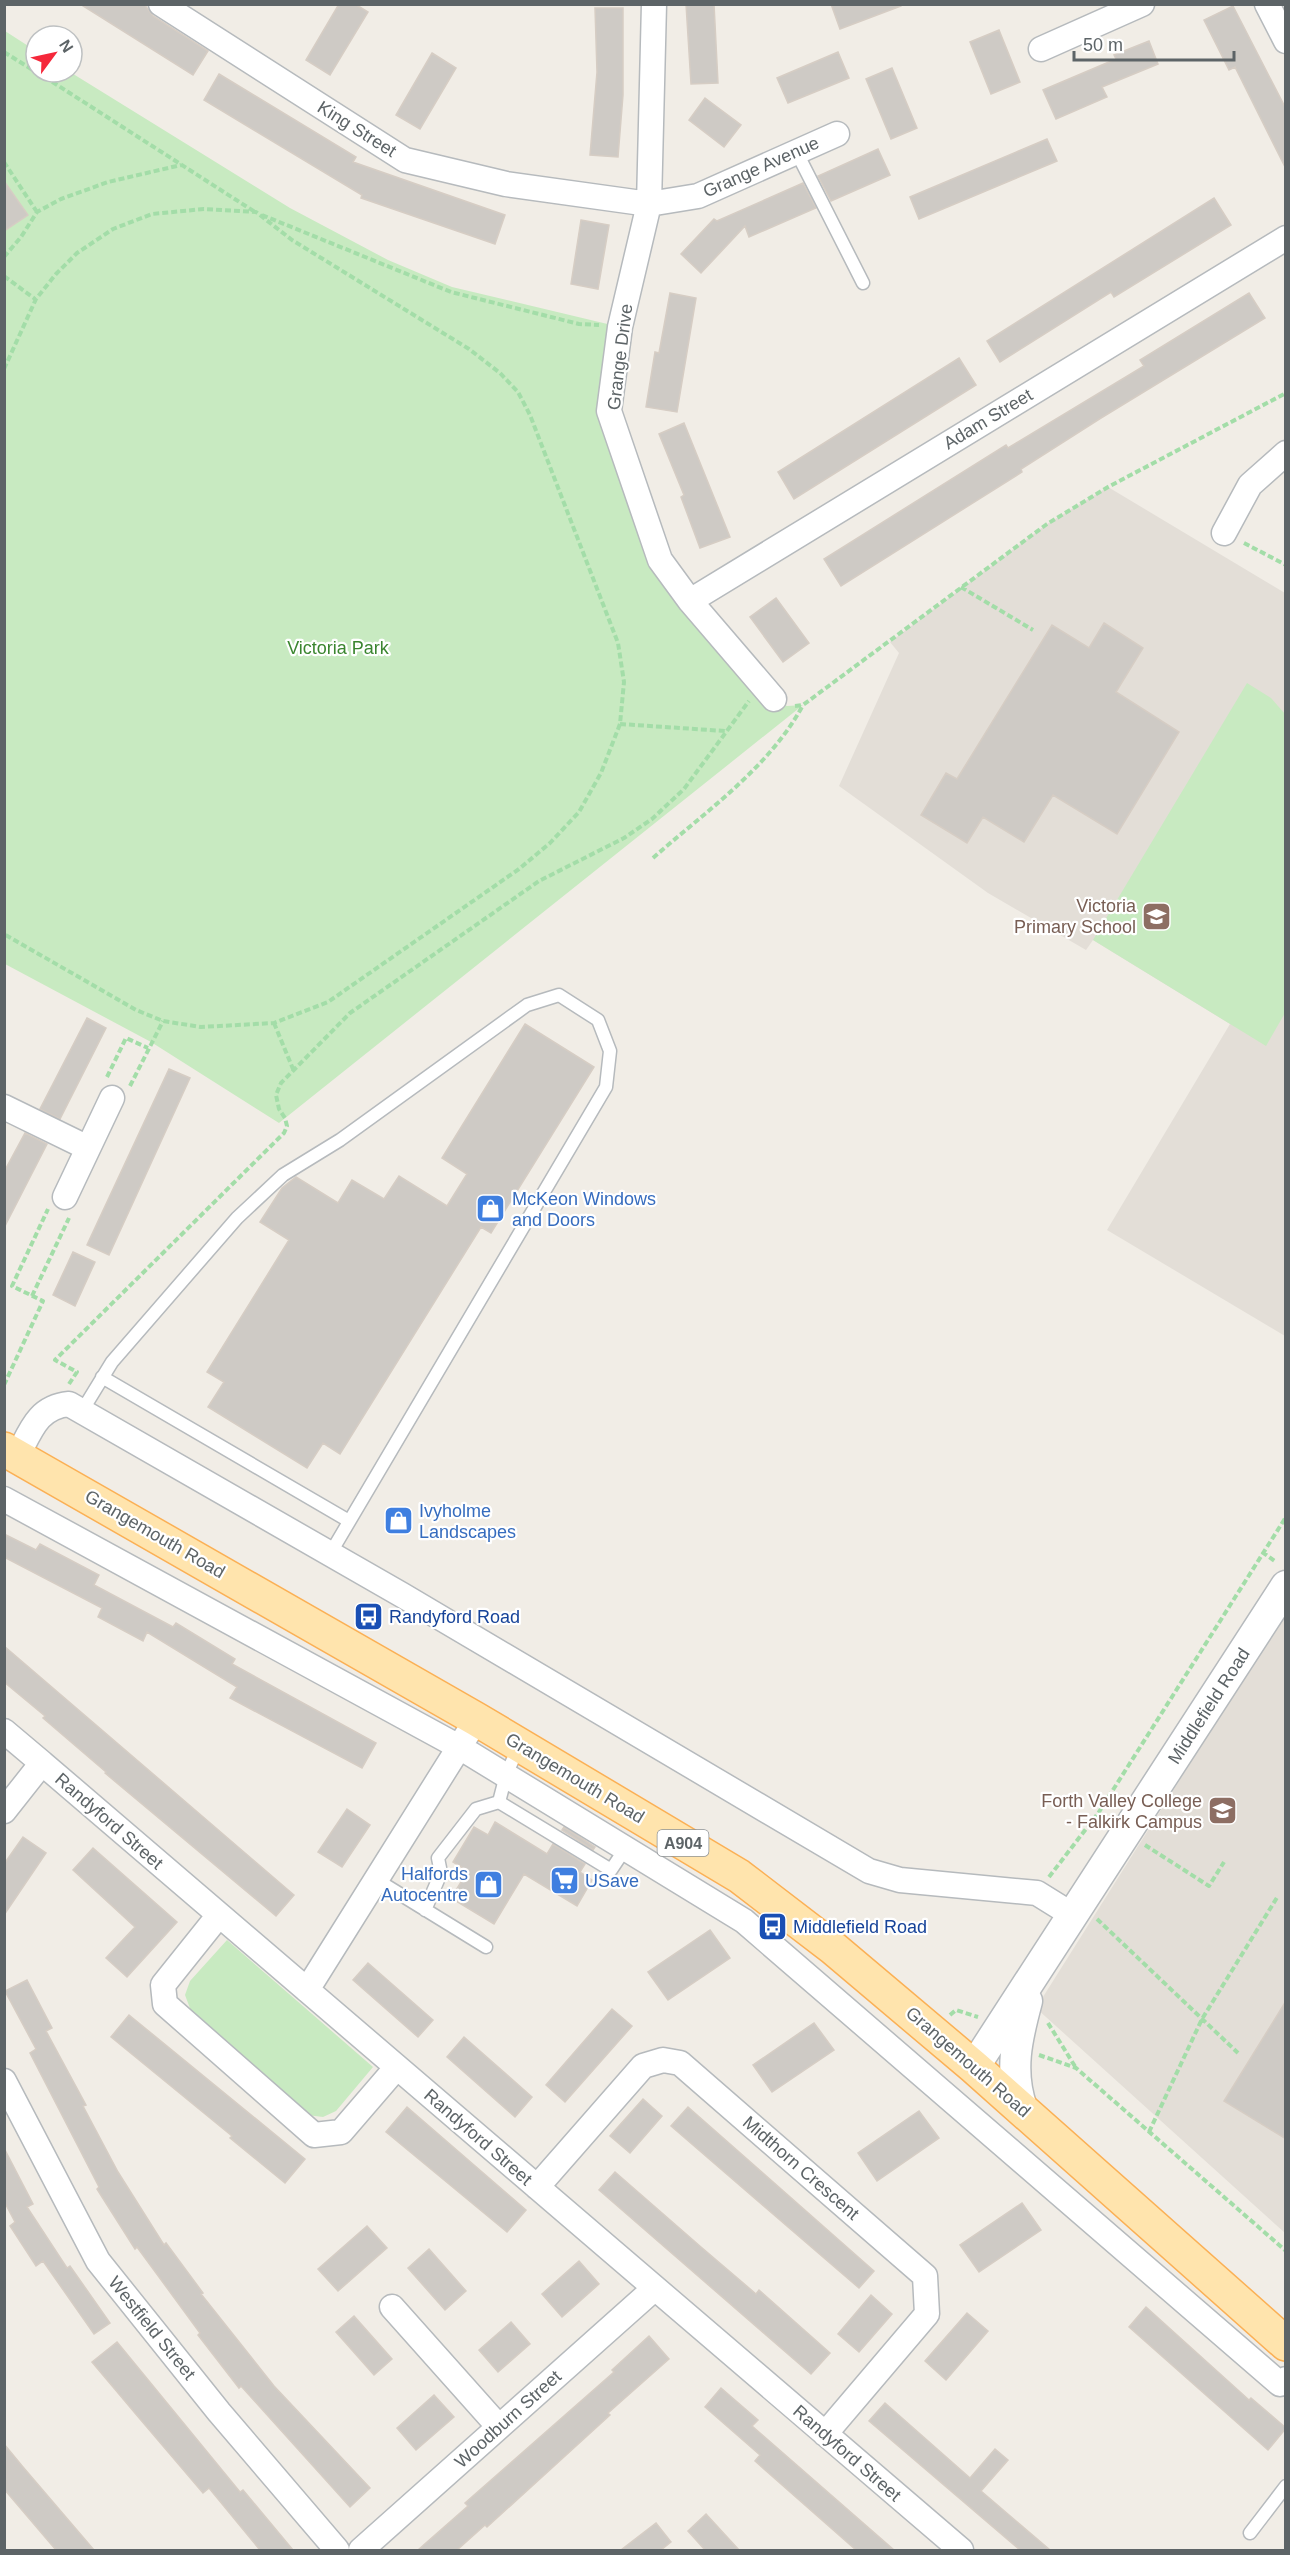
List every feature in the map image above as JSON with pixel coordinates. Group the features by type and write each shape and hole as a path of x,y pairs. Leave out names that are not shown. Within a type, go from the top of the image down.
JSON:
{"main road":[{"name":"Grangemouth Road","path":"11,1452 476,1719 739,1876 833,1948 1022,2108 1286,2344"}],"street":[{"name":"King Street","path":"161,4 405,160 506,184 649,204"},
{"name":"Grange Drive","path":"654,4 649,204 620,327 609,411 660,560 690,601 768,692"},
{"path":"1041,50 1142,4"},
{"path":"1267,4 1286,41"},
{"name":"Grange Avenue","path":"649,204 698,196 837,134"},
{"name":"Adam Street","path":"690,601 1286,238"},
{"path":"1224,533 1250,485 1286,453"},
{"path":"59,1198 88,1148 109,1090"},
{"path":"4,1107 88,1148"},
{"path":"11,1452 43,1412 56,1405 69,1404 330,1554 869,1871 900,1880 1037,1893 1078,1910"},
{"name":"Grangemouth Road","path":"4,1499 461,1748 744,1921 1283,2381"},
{"name":"Middlefield Road","path":"974,2067 1006,2042 1034,1978 1127,1833 1282,1575"},
{"path":"307,1990 461,1748 476,1719"},
{"path":"4,1731 42,1763"},
{"name":"Randyford Street","path":"4,1811 42,1763 961,2550"},
{"path":"625,1849 643,1819"},
{"path":"219,1915 163,1985 165,2004 314,2135 340,2132 397,2067"},
{"path":"1006,2042 1015,2088 1022,2108"},
{"name":"Midthorn Crescent","path":"537,2187 643,2066 663,2060 680,2063 689,2070 925,2276 927,2314 825,2434"},
{"name":"Westfield Street","path":"4,2081 98,2261 219,2412 337,2550"},
{"name":"Woodburn Street","path":"361,2550 655,2288"},
{"path":"392,2307 499,2427"}],"lane":[{"path":"797,153 863,283"},
{"path":"82,1411 112,1362 237,1218 283,1175 340,1140 527,1005 560,995 598,1020 610,1051 606,1087 330,1554"},
{"path":"102,1377 349,1521"},
{"path":"499,1802 506,1775 519,1745"},
{"path":"425,1910 441,1873 438,1858 476,1809 499,1802 611,1870 625,1849"},
{"path":"377,1880 486,1947"},
{"path":"1250,2533 1286,2486"}],"path":[{"path":"4,52 24,64"},
{"path":"4,934 136,1010 163,1021 201,1027 274,1023 328,1002 519,869 550,843 579,812 601,773 620,724 624,682 618,644 530,415 518,392 500,373 469,349 292,240 256,213 55,84"},
{"path":"4,162 37,212"},
{"path":"4,257 21,237 37,212 61,199 108,182 182,165"},
{"path":"4,369 36,299 77,253 113,229 152,214 204,209 256,213 451,292 579,324 620,327"},
{"path":"4,276 36,299"},
{"path":"653,858 773,751 803,705 961,587 1047,524 1108,487 1286,393"},
{"path":"1224,533 1286,565"},
{"path":"961,587 1033,630"},
{"path":"56,1405 77,1372 55,1360 284,1133 287,1126 279,1110 276,1095 281,1083 350,1013 538,881 613,844 652,819 684,789 726,730 768,692 787,706 803,705"},
{"path":"620,724 726,730"},
{"path":"151,1042 163,1021"},
{"path":"274,1023 293,1069"},
{"path":"109,1090 126,1038 148,1048"},
{"path":"4,1385 43,1301 12,1286 59,1198"},
{"path":"1037,1893 1099,1812 1286,1517"},
{"path":"1262,1552 1282,1575"},
{"path":"1127,1833 1209,1886 1224,1862"},
{"path":"1149,2132 1202,2019 1278,1896"},
{"path":"1078,1910 1238,2053"},
{"path":"934,2033 956,2010 978,2017 1006,2042 1076,2068"},
{"path":"1048,2015 1048,2025 1076,2068 1286,2251"}],"shaded area":[{"name":"Victoria Primary School","path":"1108,487 1285,593 1285,1336 1107,1230 1230,1024 1093,940 1086,950 988,893 839,786 899,653 890,642 1047,524"},
{"name":"Forth Valley College - Falkirk Campus","path":"1285,1613 1285,2233 1036,2008"}],"green space":[{"name":"Victoria Park","path":"5,31 24,43 24,84 84,84 84,81 290,208 388,260 452,287 620,327 609,411 660,560 774,699 787,706 803,705 279,1123 151,1042 5,964"},
{"path":"1247,683 1271,698 1285,714 1285,1013 1266,1046 1093,940"},
{"path":"227,1940 373,2067 336,2111 323,2117 307,2115 191,2011 185,1995 190,1981"}],"building":[{"path":"80,4 144,4 153,16 208,51 193,75"},
{"path":"339,4 355,4 368,12 330,75 306,60"},
{"path":"686,4 714,4 718,83 691,84"},
{"path":"831,4 901,4 901,6 840,29"},
{"path":"1233,6 1286,109 1286,169 1235,67 1229,70 1204,20"},
{"path":"595,8 623,8 623,95 618,157 590,155 597,72"},
{"path":"999,30 1020,82 991,94 970,42"},
{"path":"1149,41 1158,64 1102,87 1107,97 1056,119 1043,90 1116,59 1114,55"},
{"path":"838,52 849,78 788,103 777,78"},
{"path":"432,53 456,68 420,129 396,115"},
{"path":"892,68 917,128 891,139 866,79"},
{"path":"219,74 356,157 353,162 505,215 495,244 361,198 362,195 204,100"},
{"path":"705,98 741,125 724,147 689,120"},
{"path":"1047,139 1057,161 919,219 910,197"},
{"path":"878,149 890,175 831,201 818,176"},
{"path":"4,181 28,215 4,231"},
{"path":"803,183 816,208 749,237 745,226 701,273 681,254 714,219 717,221"},
{"path":"1214,198 1231,225 1114,297 1111,292 1000,362 987,341"},
{"path":"581,220 609,225 598,289 571,284"},
{"path":"670,293 696,298 677,412 646,407 655,352 659,353"},
{"path":"1249,293 1265,318 1101,418 1021,469 1022,472 841,586 824,559 1006,445 1008,448 1144,366 1140,360"},
{"path":"959,358 976,385 794,499 778,472"},
{"path":"684,423 730,537 700,548 681,497 684,495 659,434"},
{"path":"776,598 809,643 783,662 750,617"},
{"path":"1104,623 1143,648 1116,692 1179,732 1117,834 1053,795 1024,842 983,817 967,843 921,815 946,773 957,779 1052,625 1089,648"},
{"path":"87,1018 106,1028 60,1119 40,1109"},
{"path":"525,1024 594,1067 491,1233 481,1227 340,1454 323,1443 307,1468 208,1407 224,1382 207,1372 289,1240 260,1222 282,1188 296,1177 338,1203 352,1180 384,1199 399,1176 447,1206 467,1174 442,1158"},
{"path":"169,1069 190,1078 109,1255 87,1245"},
{"path":"25,1133 47,1144 4,1228 4,1172"},
{"path":"73,1252 95,1262 75,1306 53,1295"},
{"path":"4,1534 36,1550 40,1544 99,1575 94,1585 173,1627 176,1623 235,1659 232,1664 376,1743 362,1768 230,1698 237,1687 147,1632 143,1641 98,1617 102,1608 4,1557"},
{"path":"4,1646 294,1895 276,1916 105,1773 43,1718 45,1716 4,1682"},
{"path":"347,1809 370,1825 342,1867 318,1852"},
{"name":"Halfords Autocentre","path":"495,1822 547,1854 553,1844 585,1864 580,1872 592,1880 577,1906 524,1874 494,1924 451,1898 468,1871 453,1862 474,1827 488,1835"},
{"path":"564,1827 595,1847 593,1850 562,1830"},
{"path":"23,1837 46,1853 4,1915 4,1864"},
{"path":"93,1848 177,1922 127,1977 106,1958 135,1927 73,1870"},
{"path":"710,1930 730,1958 668,2000 648,1972"},
{"path":"368,1963 433,2020 418,2037 353,1980"},
{"path":"27,1980 52,2028 46,2031 86,2105 83,2106 118,2172 164,2245 166,2243 203,2293 201,2294 274,2386 370,2488 350,2507 241,2386 239,2388 198,2335 200,2333 137,2247 135,2249 97,2189 99,2187 30,2053 36,2049 5,1991"},
{"path":"1286,2001 1286,2139 1224,2101"},
{"path":"612,2009 632,2026 565,2102 546,2085"},
{"path":"129,2015 305,2159 285,2183 230,2138 232,2136 111,2037"},
{"path":"814,2023 834,2050 772,2092 753,2065"},
{"path":"464,2037 532,2097 515,2117 447,2057"},
{"path":"643,2099 662,2116 630,2153 610,2136"},
{"path":"407,2107 526,2210 507,2232 386,2132"},
{"path":"688,2107 874,2271 859,2288 671,2126"},
{"path":"919,2111 939,2138 877,2181 858,2153"},
{"path":"4,2148 33,2204 27,2207 67,2268 70,2266 110,2323 94,2334 43,2261 36,2266 10,2226 15,2222 4,2201"},
{"path":"615,2172 756,2294 759,2290 830,2353 811,2374 599,2190"},
{"path":"1022,2203 1041,2230 979,2272 960,2245"},
{"path":"367,2226 387,2248 338,2291 318,2269"},
{"path":"429,2249 466,2291 445,2310 408,2268"},
{"path":"579,2261 599,2284 562,2317 542,2294"},
{"path":"871,2295 892,2314 859,2352 838,2334"},
{"path":"1146,2307 1249,2400 1251,2398 1286,2428 1268,2450 1129,2327"},
{"path":"967,2313 988,2331 946,2380 925,2361"},
{"path":"354,2316 392,2359 374,2375 336,2332"},
{"path":"511,2322 530,2344 498,2372 479,2350"},
{"path":"649,2336 669,2359 608,2413 610,2415 487,2527 485,2525 457,2550 418,2550 468,2506 465,2503 614,2372 612,2370"},
{"path":"117,2342 240,2492 243,2490 293,2550 260,2550 209,2488 203,2493 140,2419 92,2362"},
{"path":"721,2388 758,2420 752,2426 894,2550 856,2550 755,2461 760,2455 705,2407"},
{"path":"434,2395 454,2417 416,2450 397,2428"},
{"path":"885,2403 970,2478 995,2449 1008,2460 981,2491 1050,2550 1020,2550 869,2421"},
{"path":"4,2444 94,2550 56,2550 4,2489"},
{"path":"706,2514 739,2550 705,2550 688,2531"},
{"path":"656,2523 671,2542 661,2550 621,2550"}],"place":[{"name":"Victoria Primary School","path":"1157,916"},
{"name":"McKeon Windows and Doors","path":"491,1209"},
{"name":"Ivyholme Landscapes","path":"398,1521"},
{"name":"Randyford Road","path":"368,1617"},
{"name":"Forth Valley College - Falkirk Campus","path":"1223,1811"},
{"name":"USave","path":"564,1881"},
{"name":"Halfords Autocentre","path":"489,1884"},
{"name":"Middlefield Road","path":"772,1927"}]}
